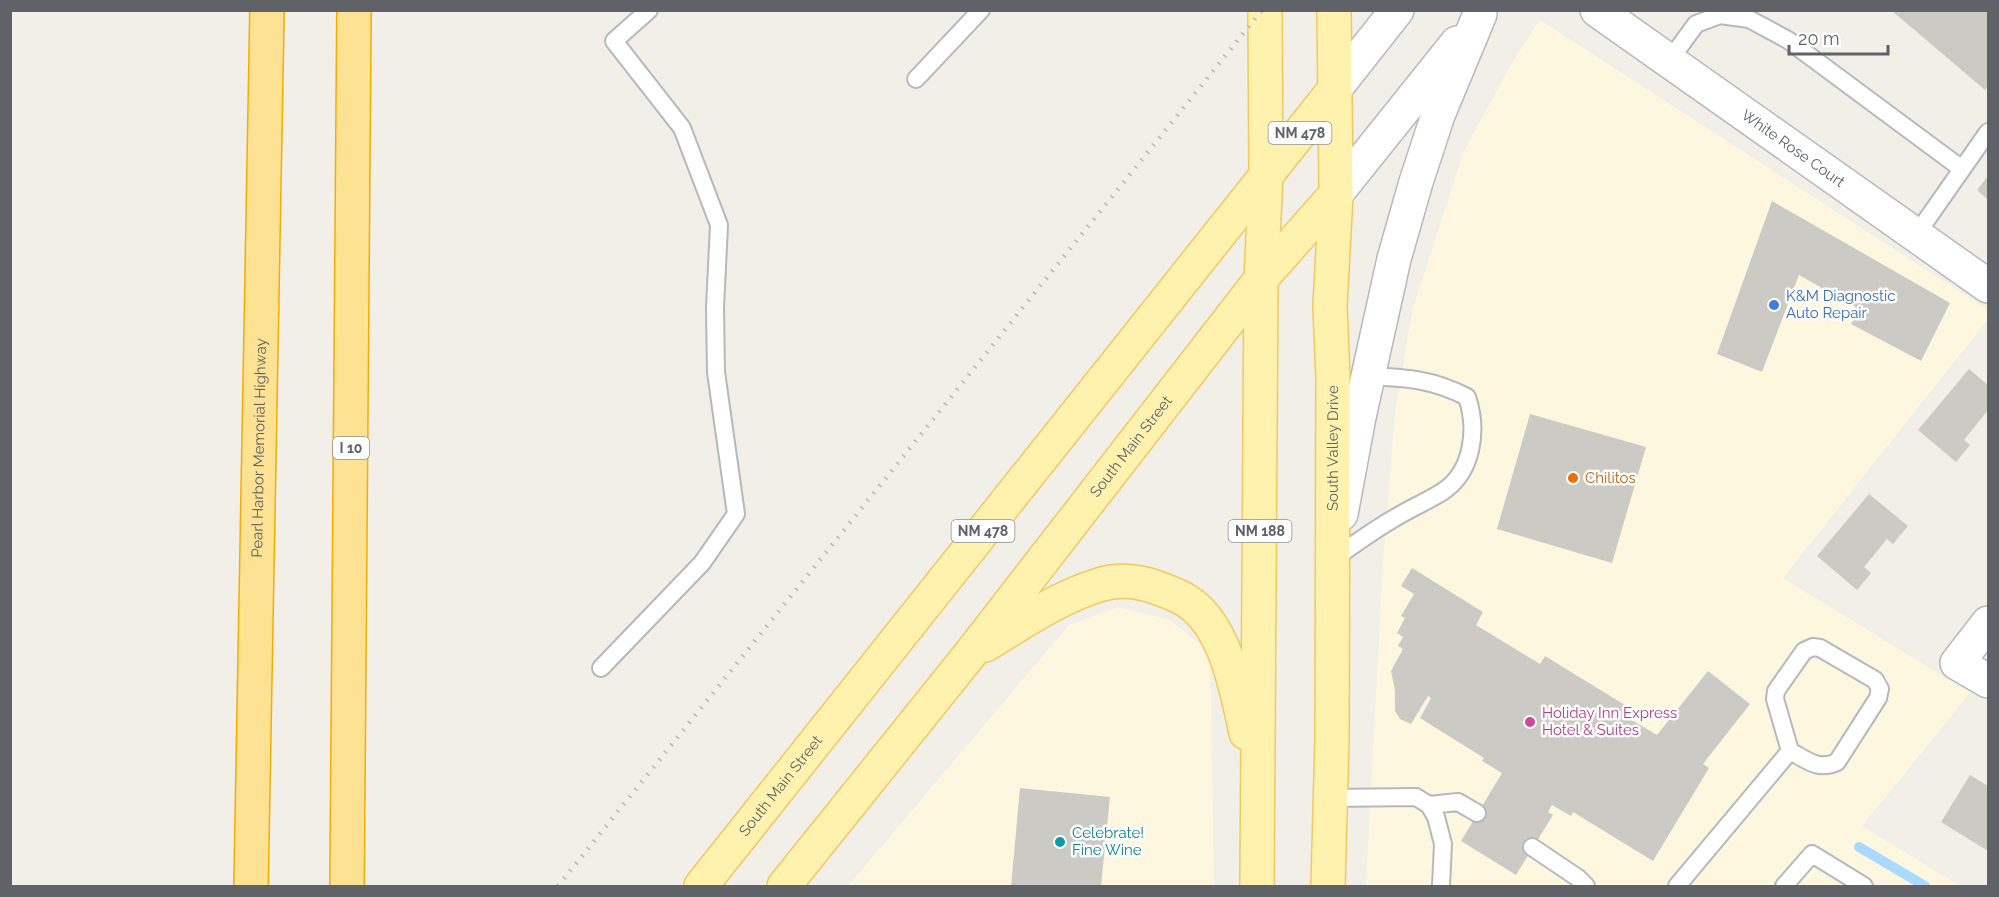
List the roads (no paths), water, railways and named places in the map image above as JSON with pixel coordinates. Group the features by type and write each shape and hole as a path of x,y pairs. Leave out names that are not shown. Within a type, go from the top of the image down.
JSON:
{"highway":[{"name":"Pearl Harbor Memorial Highway","path":"252,886 267,10"},
{"name":"I 10","path":"347,886 354,10"}],"main road":[{"name":"NM 188","path":"1257,886 1261,279 1266,175 1265,10"},
{"name":"South Valley Drive","path":"1328,886 1331,798 1333,380 1330,306 1336,194 1334,10"},
{"name":"South Main Street","path":"701,886 1397,10"},
{"name":"White Rose Court","path":"1597,10 1989,286"},
{"name":"South Main Street","path":"784,886 971,653 1261,279 1336,194 1481,12"},
{"path":"1332,560 1368,376 1394,259 1438,115 1481,12"},
{"path":"971,653 1063,600 1102,584 1120,581 1136,582 1170,592 1188,602 1202,614 1215,632 1235,683 1259,787"},
{"path":"1989,623 1957,663 1989,681"}],"lane":[{"path":"602,668 702,563 736,514 716,372 719,225 682,128 614,41 649,10"},
{"path":"916,79 981,10"},
{"path":"1669,61 1696,24 1720,13 1749,19 1788,40 1962,170"},
{"path":"1916,235 1989,132"},
{"path":"1332,560 1391,520 1444,491 1463,470 1472,442 1473,414 1467,397 1447,387 1414,379 1368,376"},
{"path":"1813,647 1820,648 1875,680 1880,689 1878,698 1837,762 1828,766 1818,766 1790,751 1775,699 1776,691 1804,651 1813,647"},
{"path":"1677,886 1790,751"},
{"path":"1331,798 1416,797 1429,805 1436,817 1443,844 1442,886"},
{"path":"1429,805 1458,802 1477,813"},
{"path":"1532,847 1578,878 1586,886"},
{"path":"1784,886 1812,854 1864,886"}],"waterway":[{"path":"1859,847 1925,886"}],"railway":[{"path":"558,886 1262,10"}],"place":[{"name":"K&M Diagnostic Auto Repair","path":"1774,305"},
{"name":"Chilitos","path":"1573,478"},
{"name":"Holiday Inn Express Hotel & Suites","path":"1530,722"},
{"name":"Celebrate! Fine Wine","path":"1060,842"}]}
